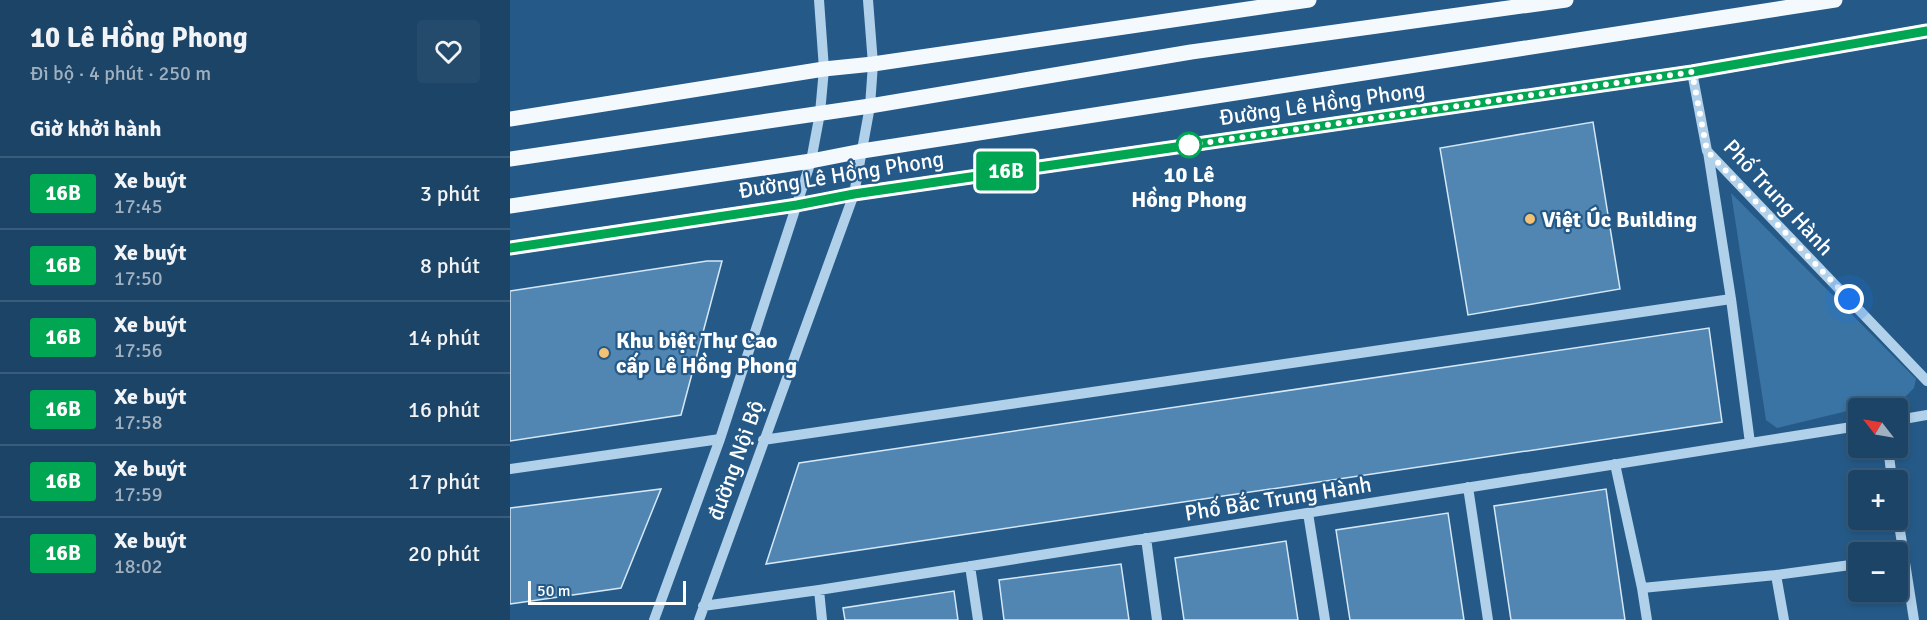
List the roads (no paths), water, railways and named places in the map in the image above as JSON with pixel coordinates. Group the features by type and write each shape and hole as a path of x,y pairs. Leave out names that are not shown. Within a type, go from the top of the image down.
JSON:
{"main road":[{"path":"510,119 824,69 873,64 1309,0"},
{"path":"510,159 870,106 1191,52 1566,0"},
{"name":"Đường Lê Hồng Phong","path":"510,206 1835,0"},
{"name":"Đường Lê Hồng Phong","path":"510,248 797,205 854,194 1692,72 1927,31"}],"street":[{"name":"đường Nội Bộ","path":"654,620 720,439 811,160 820,113 824,69 819,0"},
{"name":"đường Nội Bộ","path":"699,620 854,194 870,106 873,64 868,0"},
{"name":"Phố Trung Hành","path":"1692,72 1707,151 1927,381"},
{"path":"1707,151 1731,299 1750,443"},
{"path":"763,440 1731,299"},
{"path":"1908,418 1927,415"},
{"name":"Phố Bắc Trung Hành","path":"704,606 819,590 1848,428"},
{"path":"510,470 720,439"},
{"path":"1615,464 1647,620"},
{"path":"1468,487 1488,620"},
{"path":"1308,513 1324,620"},
{"path":"1146,538 1158,620"},
{"path":"1642,588 1848,565"},
{"path":"970,566 978,620"},
{"path":"1776,575 1784,620"},
{"path":"819,590 822,620"},
{"path":"1908,594 1914,620"}],"place":[{"name":"10 Lê Hồng Phong","path":"1189,145"},
{"name":"Việt Úc Building","path":"1530,219"},
{"name":"Khu biệt Thự Cao cấp Lê Hồng Phong","path":"604,353"}]}
